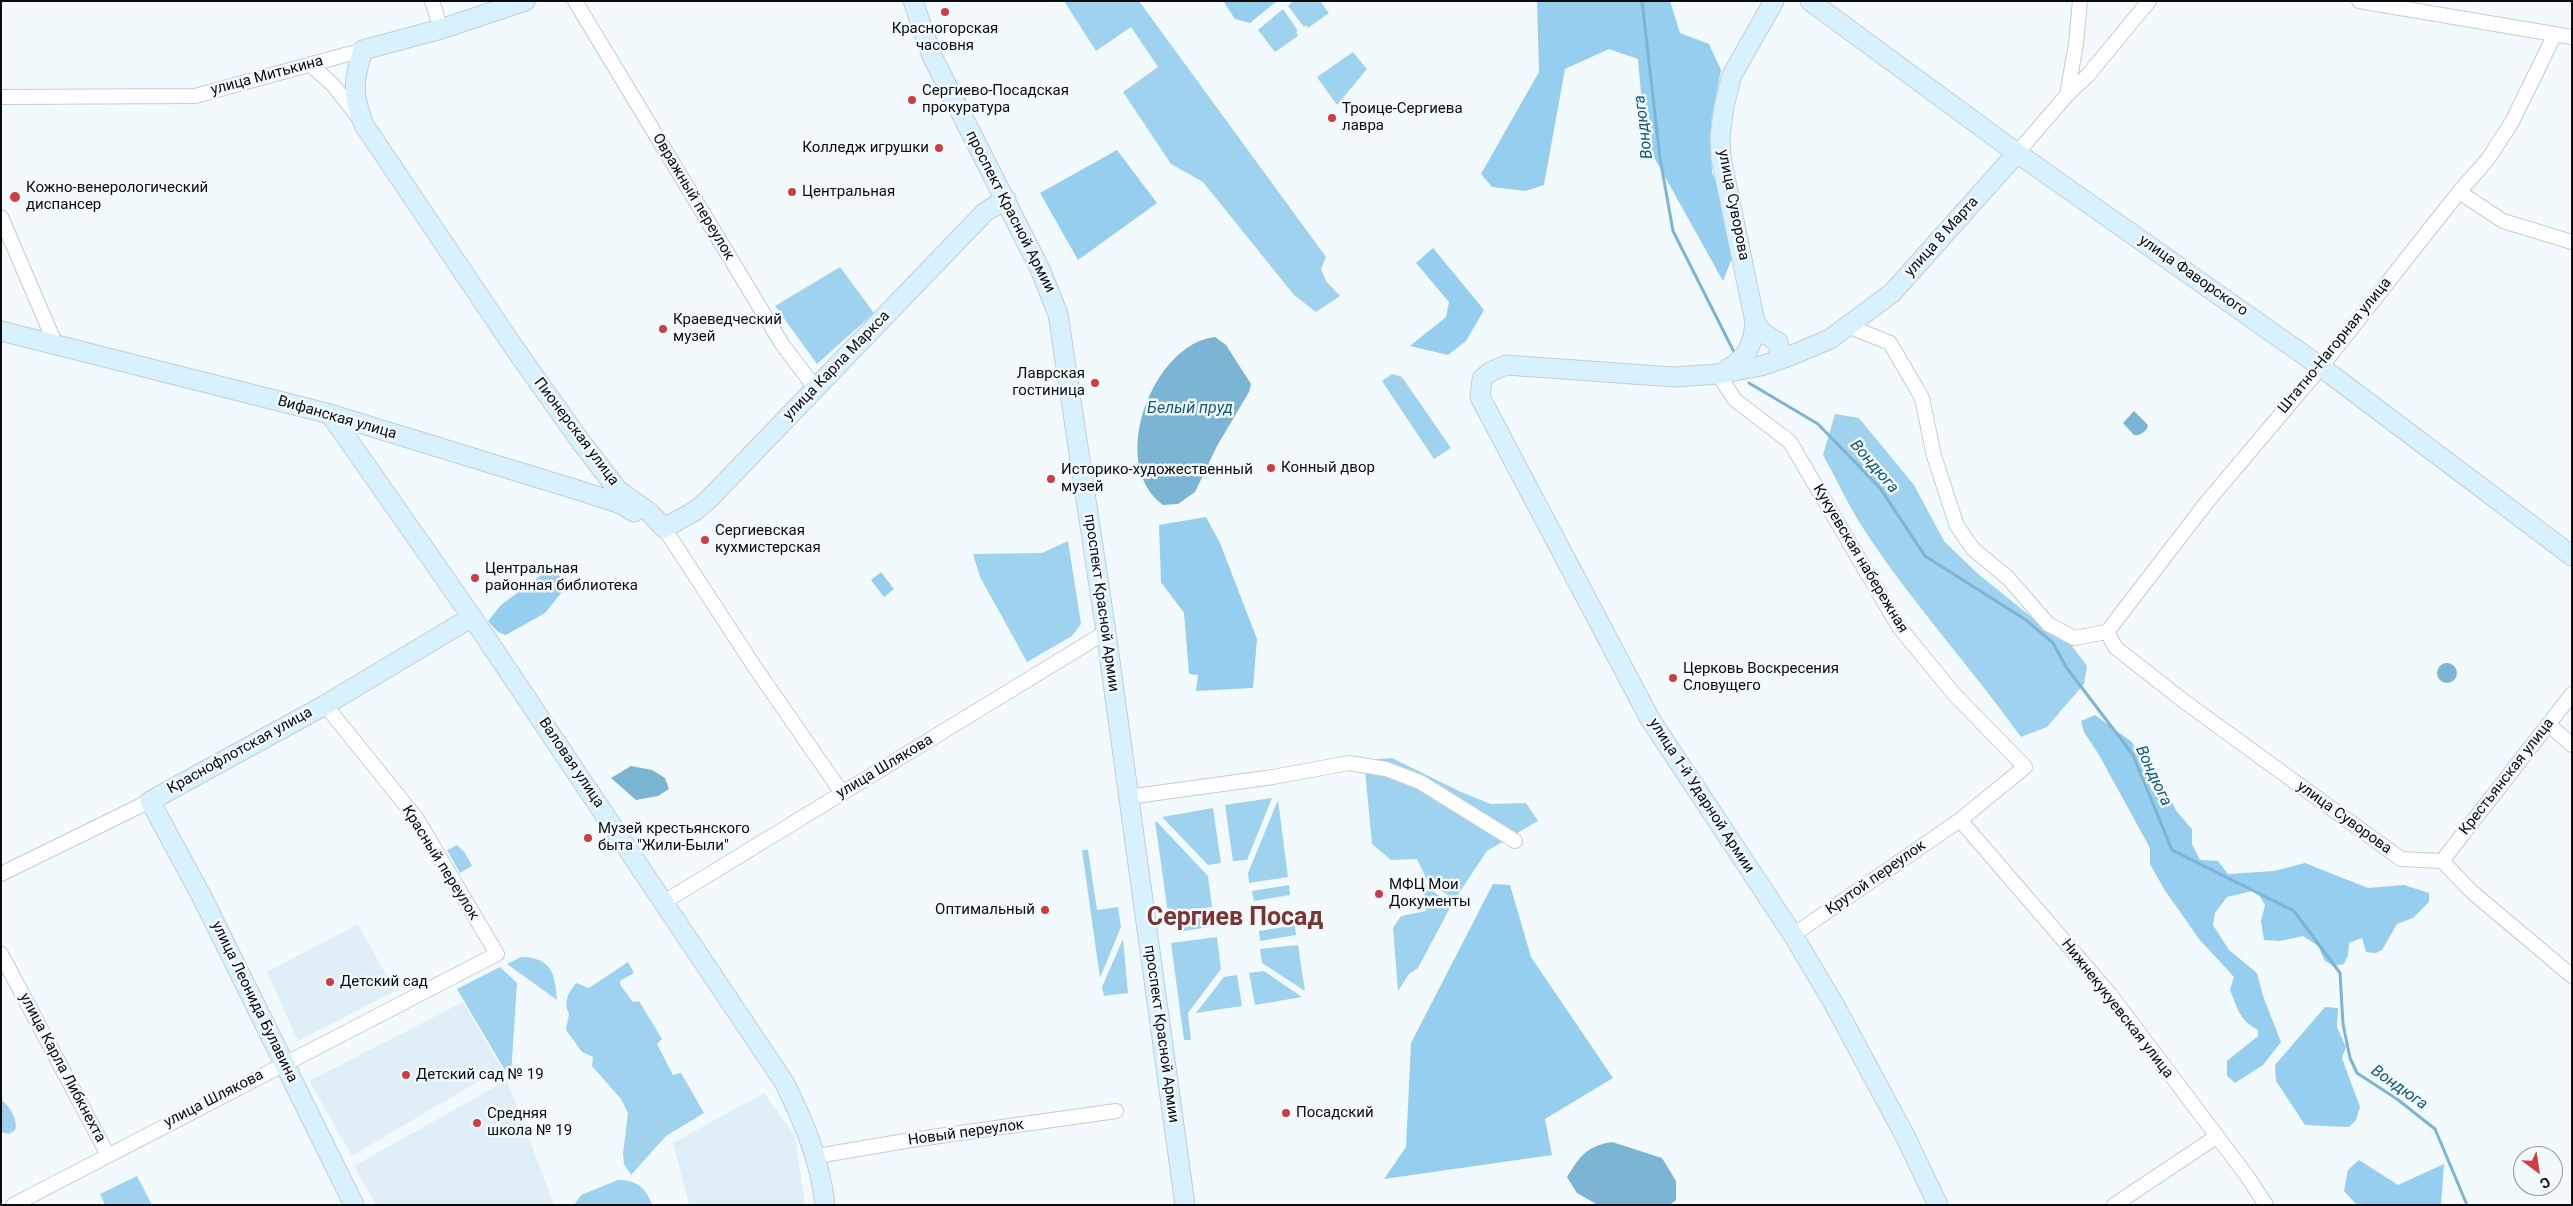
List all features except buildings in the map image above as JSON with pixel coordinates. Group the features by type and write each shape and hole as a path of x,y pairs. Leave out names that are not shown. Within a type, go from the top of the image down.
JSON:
{"main road":[{"name":"улица Митькина","path":"363,50 441,29 524,1"},
{"name":"проспект Красной Армии","path":"912,1 936,64 1052,294 1058,314 1106,632 1185,1205"},
{"name":"улица Суворова","path":"1718,374 1746,356 1753,340 1755,322 1721,158 1720,136 1724,106 1732,75 1774,1"},
{"name":"улица Фаворского","path":"1810,1 2017,153 2321,367 2572,556"},
{"name":"Пионерская улица","path":"363,50 355,76 354,87 356,105 364,125 483,302 581,442 618,490 649,512 664,528"},
{"name":"улица 8 Марта","path":"1482,379 1490,372 1506,365 1674,377 1718,374 1761,366 1790,356 1830,339 1892,293 2017,153"},
{"name":"улица Карла Маркса","path":"664,528 695,511 709,499 985,212 1006,200"},
{"path":"1755,322 1763,333 1778,342 1779,350 1790,356"},
{"name":"Вифанская улица","path":"1,331 55,343 330,414 621,504 664,528"},
{"name":"улица 1-й Ударной Армии","path":"1482,379 1480,397 1486,411 1650,719 1793,935 1866,1060 1938,1205"},
{"name":"Валовая улица","path":"330,414 472,617 784,1082 803,1120 817,1156 825,1205"},
{"name":"Краснофлотская улица","path":"150,801 325,705 472,617"},
{"name":"улица Леонида Булавина","path":"150,801 202,897 354,1205"}],"street":[{"path":"432,1 441,29"},
{"name":"Овражный переулок","path":"575,1 782,344 816,389"},
{"path":"2067,95 2076,44 2080,1"},
{"name":"улица 8 Марта","path":"2017,153 2067,95 2088,75 2150,1"},
{"path":"2359,1 2572,37"},
{"name":"Штатно-Нагорная улица","path":"2107,632 2207,502 2321,367 2459,192 2488,159 2512,122 2555,34"},
{"name":"улица Митькина","path":"1,97 195,96 363,50"},
{"path":"310,64 333,85 364,125"},
{"path":"2459,192 2503,220 2572,242"},
{"path":"1,217 55,343"},
{"path":"1848,326 1890,343 1922,398 1934,456 1957,526 1973,550 2008,578 2048,624 2074,638 2107,632"},
{"name":"Кукуевская набережная","path":"1718,374 1735,400 1790,442 1899,627 1954,694 2024,767"},
{"name":"Пионерская улица","path":"664,528 754,666 842,793"},
{"name":"улица Шлякова","path":"664,902 1106,632"},
{"name":"улица Суворова","path":"2107,632 2116,648 2185,702 2401,859 2442,861"},
{"name":"Крестьянская улица","path":"2442,861 2572,694"},
{"name":"Красный переулок","path":"325,705 417,819 497,954"},
{"path":"2548,724 2572,744"},
{"path":"1128,798 1273,777 1349,763 1386,769 1420,782 1515,841"},
{"name":"Крутой переулок","path":"1793,935 1960,820 2024,767"},
{"name":"Краснофлотская улица","path":"1,874 150,801"},
{"name":"Нижнекукуевская улица","path":"1960,820 2108,993 2247,1176 2266,1205"},
{"path":"2442,861 2472,892 2572,976"},
{"name":"улица Карла Либкнехта","path":"1,954 108,1154"},
{"name":"улица Шлякова","path":"13,1205 108,1154 497,954"},
{"name":"Новый переулок","path":"817,1156 1116,1111"},
{"path":"2114,1205 2216,1137"}],"shaded area":[{"path":"1064,1 1139,1 1326,257 1321,269 1326,281 1340,296 1316,312 1294,295 1203,182 1171,164 1123,92 1158,67 1131,27 1096,51"},
{"path":"1223,1 1277,1 1250,23 1235,19"},
{"path":"1294,1 1320,1 1329,13 1308,28 1306,25 1304,27 1288,6"},
{"path":"1537,1 1670,1 1680,33 1709,44 1721,70 1711,122 1712,173 1721,191 1730,220 1732,258 1723,281 1645,141 1638,59 1609,49 1565,69 1544,185 1525,191 1492,187 1481,174 1539,72"},
{"path":"1283,9 1298,31 1296,32 1298,36 1275,52 1258,30"},
{"path":"1353,52 1367,69 1337,105 1317,77"},
{"path":"1117,150 1157,203 1078,260 1040,193"},
{"path":"1433,248 1484,310 1466,341 1448,355 1410,346 1446,317 1449,302 1416,263"},
{"path":"840,267 874,313 817,364 775,306"},
{"path":"1392,374 1402,377 1451,448 1434,459 1382,381"},
{"path":"1835,414 1859,418 1914,485 1944,541 1977,573 2045,628 2072,646 2087,666 2084,684 2047,727 2021,737 1883,558 1848,503 1823,455"},
{"path":"1206,517 1220,543 1257,639 1253,688 1196,691 1198,675 1189,674 1184,613 1161,582 1159,525"},
{"path":"1068,541 1081,624 1072,636 1027,662 980,577 973,554 1042,553"},
{"path":"881,572 894,589 884,597 871,580"},
{"path":"544,573 558,573 566,587 545,613 506,635 498,632 488,621 501,605"},
{"path":"2095,715 2132,742 2141,758 2152,791 2168,795 2177,812 2192,829 2192,844 2200,860 2218,861 2228,874 2274,871 2305,863 2368,888 2404,885 2429,893 2429,902 2413,918 2397,924 2382,950 2376,953 2366,952 2362,938 2349,943 2348,955 2344,964 2334,966 2325,961 2318,946 2303,936 2280,941 2264,940 2261,921 2265,905 2256,890 2227,897 2215,913 2213,925 2229,950 2257,973 2263,996 2281,1042 2263,1065 2235,1083 2227,1076 2227,1061 2258,1036 2258,1030 2243,1018 2237,1008 2230,990 2234,977 2199,939 2164,889 2150,864 2150,848 2099,755 2084,732 2081,721"},
{"path":"1392,758 1461,792 1491,804 1526,803 1538,821 1487,851 1455,899 1429,884 1417,859 1391,860 1372,844 1364,760"},
{"path":"1272,798 1247,860 1233,861 1225,805"},
{"path":"1278,800 1288,877 1249,883 1248,873"},
{"path":"1213,808 1221,863 1208,865 1162,817"},
{"path":"1155,821 1208,876 1212,907 1168,913"},
{"path":"457,845 465,853 472,866 460,873 447,850"},
{"path":"1082,850 1088,850 1097,910 1118,907 1121,927 1100,978"},
{"path":"1422,882 1451,906 1418,968 1409,974 1398,991 1393,928 1401,916 1426,911"},
{"path":"1493,884 1510,885 1531,957 1613,1078 1545,1119 1552,1155 1384,1179 1406,1147 1411,1043"},
{"path":"1289,885 1290,895 1254,901 1252,891"},
{"path":"1214,916 1215,926 1179,932 1178,922"},
{"name":"Детский сад","path":"358,924 395,991 298,1041 267,972"},
{"path":"1295,925 1296,935 1260,941 1259,931"},
{"path":"1217,937 1221,969 1188,1013 1191,1040 1184,1040 1171,943"},
{"path":"1123,939 1128,993 1104,996 1102,987"},
{"path":"1298,945 1305,991 1262,963 1260,949"},
{"path":"521,957 539,960 550,969 555,982 557,1000 507,964"},
{"path":"628,962 634,973 620,981 621,986 633,1002 639,1001 662,1039 657,1044 673,1075 681,1073 704,1113 666,1136 631,1175 624,1164 623,1154 628,1113 621,1099 592,1066 593,1057 582,1052 566,1030 569,1014 566,1002 576,983 589,988"},
{"path":"500,967 517,983 511,1075 503,1067 457,989"},
{"path":"1264,971 1302,997 1255,1005 1249,973"},
{"path":"1237,975 1242,1006 1196,1013 1224,977"},
{"name":"Детский сад № 19","path":"463,1002 501,1068 352,1156 309,1081"},
{"path":"2325,1007 2338,1008 2337,1027 2346,1047 2342,1058 2360,1107 2356,1120 2349,1127 2305,1125 2276,1081 2275,1065"},
{"name":"Средняя школа № 19","path":"507,1080 554,1205 376,1205 354,1166"},
{"path":"764,1093 795,1136 805,1205 689,1205 673,1143"},
{"path":"1,1100 10,1109 16,1122 15,1130 9,1134 1,1132"},
{"path":"2359,1160 2398,1185 2444,1164 2441,1205 2357,1205 2344,1191 2348,1170"},
{"path":"137,1176 152,1205 105,1205 100,1194"},
{"path":"618,1180 630,1181 640,1186 647,1194 652,1205 574,1205 581,1195"}],"water":[{"name":"Белый пруд","path":"1215,337 1226,345 1251,384 1249,392 1217,446 1195,492 1178,504 1163,505 1146,486 1138,462 1138,435 1145,407 1157,382 1173,360 1193,344"},
{"path":"2134,411 2148,425 2143,433 2139,435 2134,435 2123,423"},
{"path":"2447,663 2454,666 2457,673 2454,680 2447,683 2440,680 2437,673 2440,666"},
{"path":"631,766 652,770 665,778 669,789 658,796 636,800 611,778"},
{"path":"1612,1142 1662,1158 1676,1181 1676,1200 1670,1205 1598,1205 1577,1193 1567,1177 1576,1163 1590,1149"}],"waterway":[{"name":"Вондюга","path":"1642,1 1660,158 1673,231 1735,354"},
{"name":"Вондюга","path":"1749,383 1818,424 1880,488 1925,556 2026,620 2053,643 2066,667 2133,755 2172,850 2294,911 2340,973 2343,1024 2350,1058 2357,1073 2397,1099 2435,1129 2467,1205"}],"place":[{"name":"Красногорская часовня","path":"945,12"},
{"name":"Сергиево-Посадская прокуратура","path":"912,100"},
{"name":"Троице-Сергиева лавра","path":"1332,118"},
{"name":"Колледж игрушки","path":"939,148"},
{"name":"Центральная","path":"792,192"},
{"name":"Кожно-венерологический диспансер","path":"15,197"},
{"name":"Краеведческий музей","path":"663,329"},
{"name":"Лаврская гостиница","path":"1095,383"},
{"name":"Конный двор","path":"1271,468"},
{"name":"Историко-художественный музей","path":"1051,479"},
{"name":"Сергиевская кухмистерская","path":"705,540"},
{"name":"Центральная районная библиотека","path":"475,578"},
{"name":"Церковь Воскресения Словущего","path":"1673,678"},
{"name":"Музей крестьянского быта \"Жили-Были\"","path":"588,838"},
{"name":"МФЦ Мои Документы","path":"1379,894"},
{"name":"Оптимальный","path":"1045,910"},
{"name":"Детский сад","path":"330,982"},
{"name":"Детский сад № 19","path":"406,1075"},
{"name":"Посадский","path":"1286,1113"},
{"name":"Средняя школа № 19","path":"477,1123"}],"district":[{"name":"Сергиев Посад","path":"1235,919"}]}
